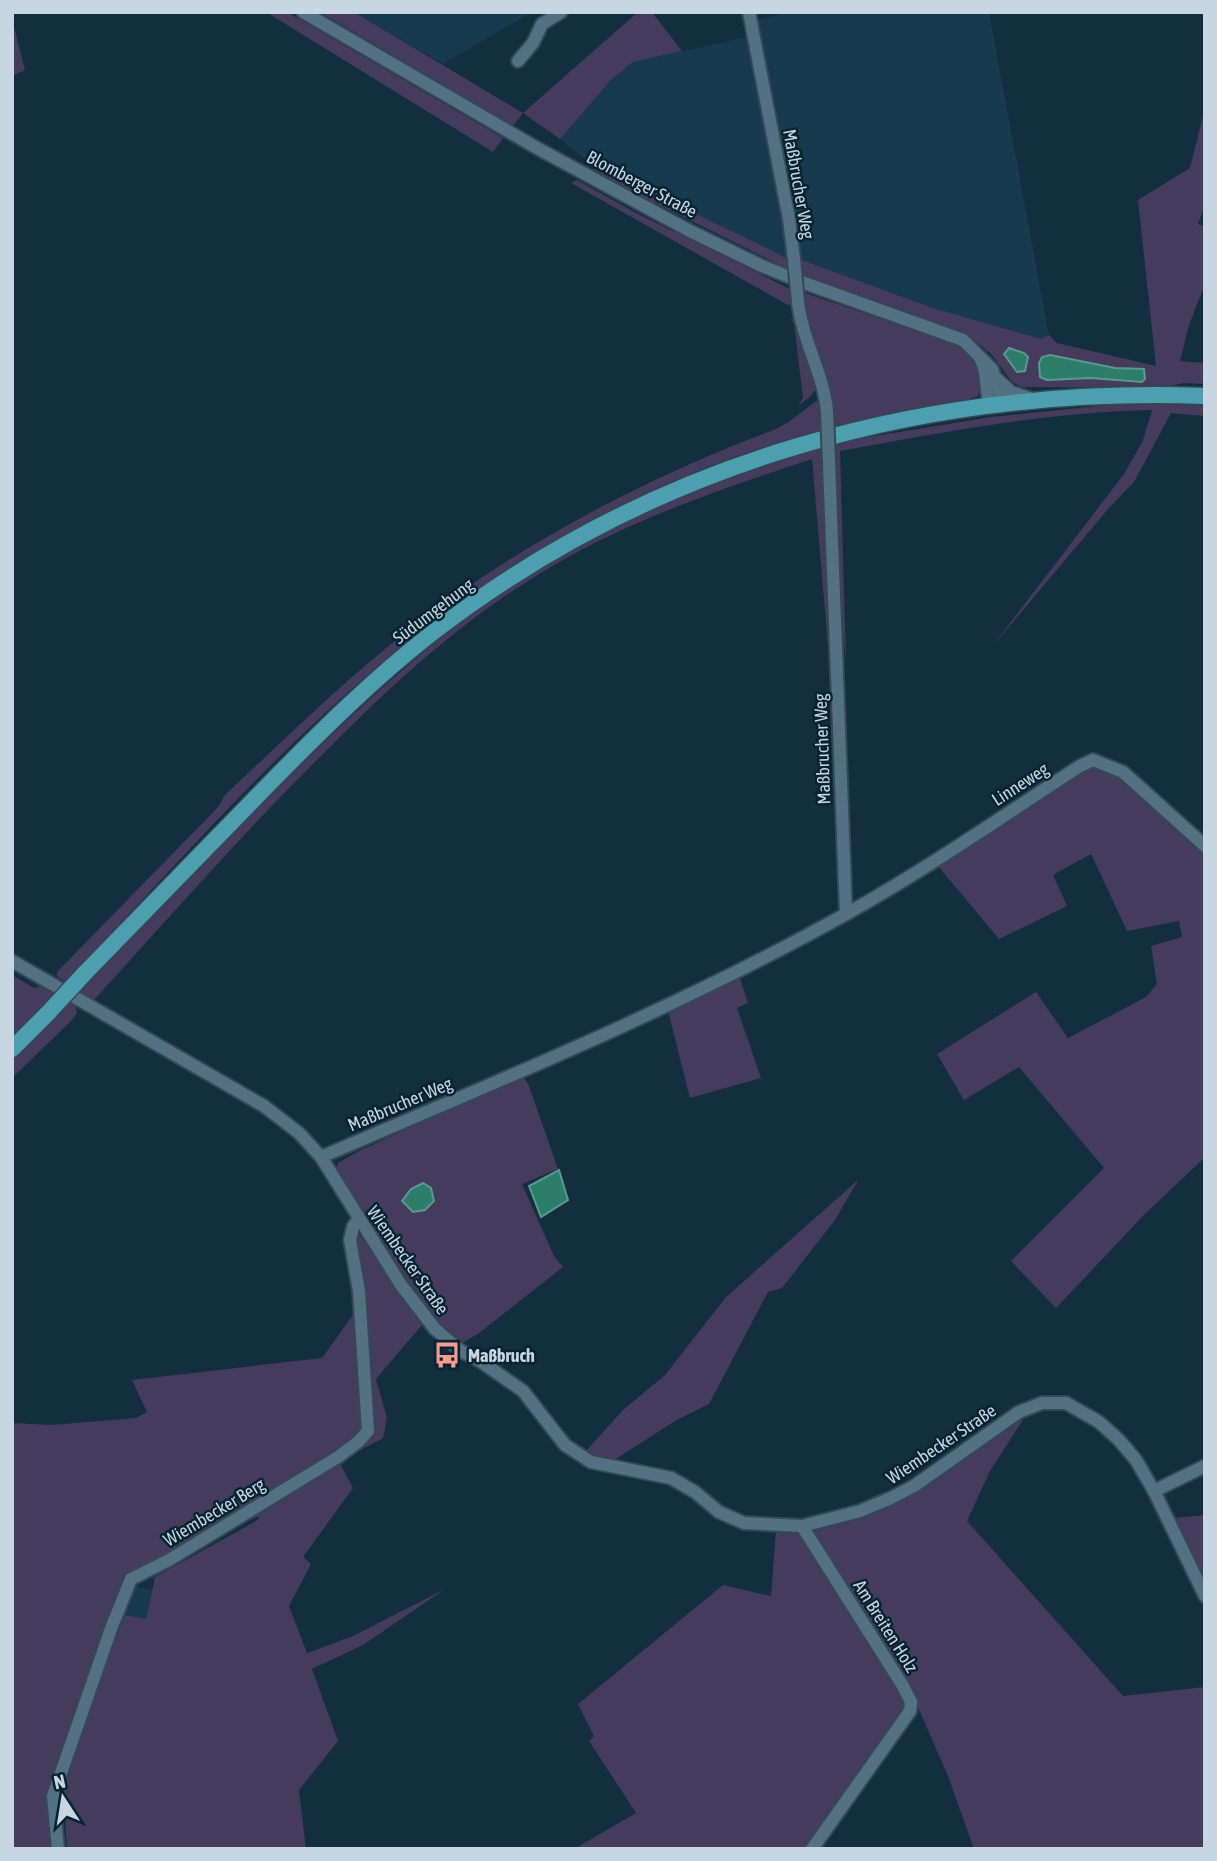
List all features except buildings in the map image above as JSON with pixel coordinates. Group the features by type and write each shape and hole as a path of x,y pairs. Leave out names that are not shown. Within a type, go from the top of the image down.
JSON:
{"main road":[{"path":"995,407 1116,396 1205,396"},
{"name":"Südumgehung","path":"12,1049 371,684 432,633 538,559 631,509 687,484 768,454 860,429 995,407"}],"street":[{"name":"Blomberger Straße","path":"303,12 537,148 690,231 762,266 951,334 971,345 989,363 997,379 995,407"},
{"path":"518,61 533,43 542,24 561,12"},
{"name":"Maßbrucher Weg","path":"321,1157 660,1008 846,914 827,412 824,391 802,329 787,208 749,12"},
{"path":"979,354 995,407"},
{"path":"997,379 1011,392 1042,401"},
{"name":"Linneweg","path":"846,914 1093,760 1123,772 1205,846"},
{"name":"Wiembecker Straße","path":"12,961 264,1106 299,1133 321,1157 401,1285 435,1329 454,1346 523,1391 555,1433 577,1454 603,1465 671,1478 695,1492 719,1512 744,1523 802,1526 860,1511 902,1493 1010,1418 1042,1403 1066,1403 1099,1422 1129,1452 1154,1491 1205,1596"},
{"name":"Wiembecker Berg","path":"58,1849 53,1796 131,1579 169,1560 338,1457 368,1431 359,1291 349,1240 358,1220"},
{"path":"1154,1491 1205,1466"},
{"name":"Am Breiten Holz","path":"802,1526 904,1686 911,1702 910,1711 812,1849"}],"shaded area":[{"path":"266,12 287,12 503,138 493,152"},
{"path":"320,12 354,12 523,113 513,126"},
{"path":"354,12 532,12 443,64"},
{"path":"638,12 652,12 682,51 633,62 611,80 560,139 523,113"},
{"path":"792,12 989,12 1049,335 1041,339 975,321 799,259 789,260 596,168 560,139 611,80 633,62 757,35 756,20"},
{"path":"12,19 25,70 12,76"},
{"path":"1205,108 1205,205 1198,224 1205,227 1205,284 1189,325 1180,361 1205,363 1205,384 1184,383 1161,388 1022,387 1012,382 992,355 968,335 800,273 799,259 933,308 1041,339 1049,335 1057,343 1156,366 1138,200 1190,168"},
{"path":"596,168 775,252 789,260 790,270 591,171"},
{"path":"577,180 636,213 792,290 793,305 788,305 571,183"},
{"path":"802,292 955,344 976,366 981,381 978,396 831,427 809,337"},
{"path":"790,317 797,324 817,386 811,396 798,406 803,398 794,324"},
{"path":"1009,348 1028,357 1025,371 1017,372 1004,354"},
{"path":"1050,355 1115,368 1144,369 1145,379 1142,382 1091,378 1047,380 1040,377 1039,363 1042,357"},
{"path":"816,401 821,404 823,430 702,469 587,522 532,554 427,626 336,703 256,780 65,982 57,976 57,972 219,806 224,796 338,689 410,629 452,598 540,541 632,491 776,429"},
{"path":"1127,403 1205,405 1205,416 1171,413 1134,482 991,648 1124,474 1143,440 1152,410 1034,419 840,451 846,662 838,579 832,443 991,417"},
{"path":"824,444 832,693 812,459 709,494 608,537 544,571 487,609 407,674 301,776 94,1000 78,992 372,697 454,627 497,595 575,547 644,512 751,469"},
{"path":"1099,766 1113,771 1205,850 1205,1157 1143,1216 1056,1308 1011,1261 1104,1168 1019,1067 964,1100 937,1054 1036,992 1068,1038 1146,997 1157,984 1151,946 1182,937 1179,921 1127,931 1091,854 1053,875 1067,906 999,939 938,866 1090,768"},
{"path":"12,975 34,988 41,986 55,993 12,1037"},
{"path":"739,975 748,1003 737,1008 761,1078 690,1098 668,1011"},
{"path":"69,1002 76,1007 77,1013 72,1020 12,1078 12,1058"},
{"path":"523,1075 558,1169 522,1184 554,1256 563,1267 478,1334 462,1343 447,1336 429,1316 335,1175 338,1163 357,1152"},
{"path":"559,1170 568,1200 541,1217 529,1186"},
{"path":"859,1179 835,1220 782,1288 768,1292 709,1404 675,1421 611,1462 586,1451 623,1410 665,1375 726,1297"},
{"path":"423,1183 431,1188 434,1201 425,1210 413,1212 402,1201 411,1189"},
{"path":"354,1230 367,1243 422,1325 376,1379 387,1418 383,1438 339,1461 353,1488 303,1557 311,1564 289,1606 307,1653 353,1636 445,1589 363,1645 312,1669 338,1741 299,1790 306,1849 67,1849 63,1787 125,1615 146,1619 155,1577 258,1520 259,1516 126,1573 50,1795 55,1849 12,1849 12,1423 52,1425 136,1418 147,1412 132,1380 322,1358 355,1312 346,1236"},
{"path":"1026,1415 990,1471 967,1521 1123,1696 1205,1687 1205,1849 974,1849 948,1776 909,1687 810,1533 898,1502"},
{"path":"1205,1515 1205,1585 1172,1518"},
{"path":"776,1530 800,1532 905,1696 907,1710 809,1849 574,1849 636,1813 589,1741 594,1736 578,1704 723,1585 771,1596"},
{"path":"132,1586 152,1590 146,1619 125,1615"}],"place":[{"name":"Maßbruch","path":"447,1355"}]}
